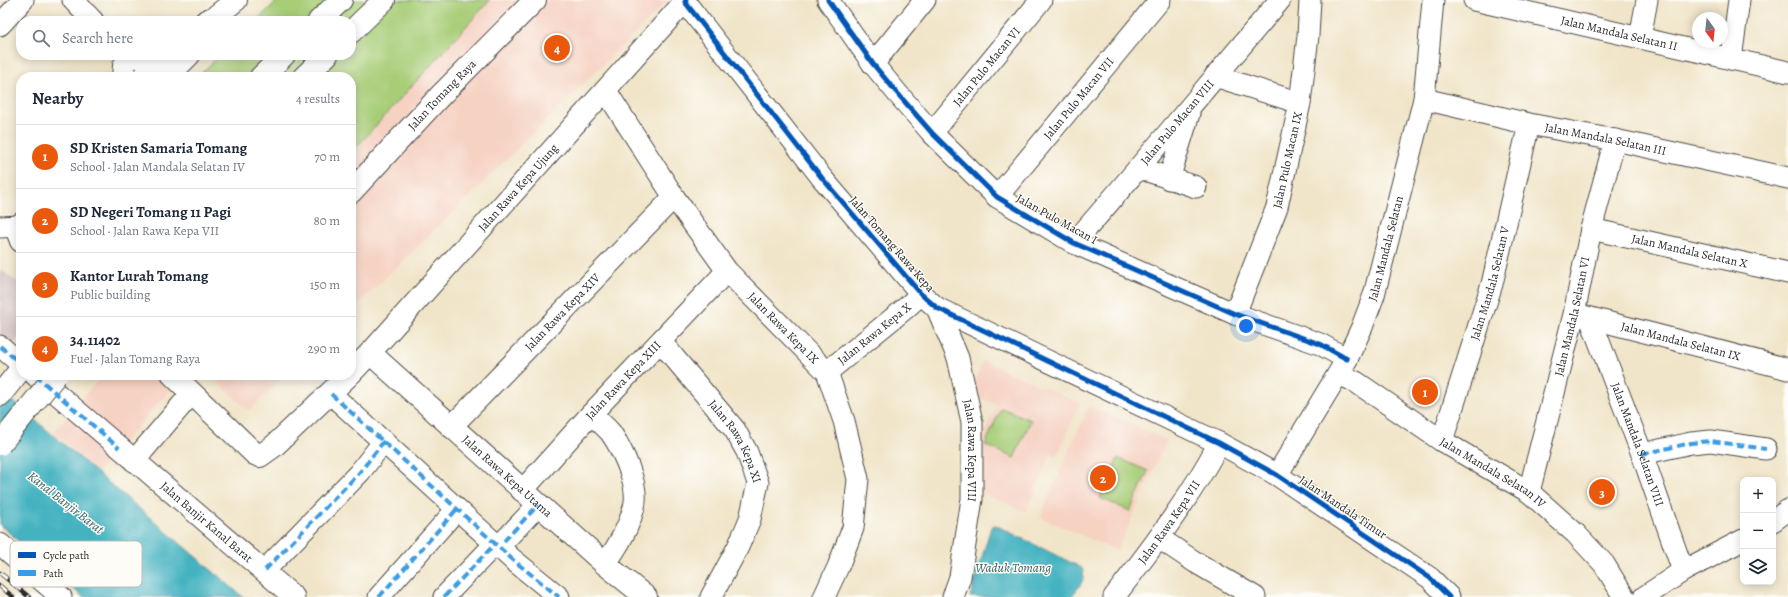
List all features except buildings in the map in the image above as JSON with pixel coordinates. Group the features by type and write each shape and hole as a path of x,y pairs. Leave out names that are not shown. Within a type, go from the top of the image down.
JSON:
{"street":[{"path":"0,25 23,0"},
{"path":"73,0 88,16"},
{"path":"217,16 236,0"},
{"path":"324,16 341,0"},
{"path":"356,27 384,0"},
{"name":"Jalan Tomang Raya","path":"356,187 440,96 535,0"},
{"name":"Jalan Pulo Macan I","path":"828,0 873,64 932,133 997,197 1074,243 1235,314 1320,344 1343,367"},
{"path":"873,64 925,0"},
{"name":"Jalan Pulo Macan VI","path":"932,133 1041,0"},
{"name":"Jalan Pulo Macan VII","path":"997,197 1160,0"},
{"name":"Jalan Pulo Macan VIII","path":"1074,243 1140,168 1215,76 1280,0"},
{"name":"Jalan Pulo Macan IX","path":"1235,314 1277,206 1300,103 1308,36 1310,0"},
{"name":"Jalan Mandala Selatan","path":"1277,475 1343,367 1362,327 1374,294 1424,99 1433,0"},
{"name":"Jalan Mandala Selatan II","path":"1474,0 1548,8 1640,38 1788,72"},
{"path":"1640,38 1647,0"},
{"path":"1731,59 1739,0"},
{"name":"Jalan Rawa Kepa Ujung","path":"356,368 576,122 606,91 685,1"},
{"name":"Jalan Tomang Rawa Kepa","path":"685,1 822,178 921,294 937,308 1219,443"},
{"path":"143,69 173,60"},
{"path":"266,72 279,60"},
{"path":"309,72 322,60"},
{"path":"1215,76 1300,103"},
{"name":"Jalan Rawa Kepa IX","path":"606,91 674,197 727,271 827,372 844,421 858,479 853,528 838,567 824,597"},
{"name":"Jalan Mandala Selatan III","path":"1424,99 1529,124 1616,140 1788,178"},
{"path":"1169,180 1192,104"},
{"name":"Jalan Mandala Selatan V","path":"1442,441 1492,284 1529,124"},
{"name":"Jalan Mandala Selatan VI","path":"1529,492 1582,316 1591,230 1616,140"},
{"path":"1140,168 1169,180 1196,187"},
{"name":"Jalan Rawa Kepa XIV","path":"451,427 674,197"},
{"name":"Jalan Mandala Selatan X","path":"1591,230 1788,273"},
{"name":"Jalan Rawa Kepa XIII","path":"522,491 591,414 727,271"},
{"name":"Jalan Rawa Kepa X","path":"827,372 921,294"},
{"name":"Jalan Rawa Kepa VIII","path":"937,308 958,358 972,422 972,499 960,577 953,597"},
{"name":"Jalan Mandala Selatan IX","path":"1582,316 1788,369"},
{"name":"Jalan Mandala Selatan VIII","path":"1582,316 1642,454 1683,571"},
{"name":"Jalan Rawa Kepa XI","path":"661,342 735,430 747,452 758,483 750,519 738,547 711,597"},
{"path":"0,346 16,360"},
{"name":"Jalan Rawa Kepa Utama","path":"370,353 522,491 605,564 646,597"},
{"name":"Jalan Mandala Selatan IV","path":"1343,367 1356,382 1442,441 1529,492 1576,534 1604,564 1624,597"},
{"path":"0,395 16,375"},
{"name":"Jalan Banjir Kanal Barat","path":"41,380 294,597"},
{"path":"0,444 52,380"},
{"path":"126,454 181,380 255,454 260,456 266,454 344,380"},
{"path":"330,394 457,509 499,543 559,597"},
{"path":"591,414 610,433 627,462 635,498 634,507 626,529 605,564"},
{"path":"264,570 360,472 384,442"},
{"path":"1642,454 1691,443 1711,442 1766,450"},
{"name":"Jalan Mandala Timur","path":"1219,443 1277,475 1430,578 1449,597"},
{"name":"Jalan Rawa Kepa VII","path":"1114,597 1159,538 1210,461 1219,443"},
{"path":"444,597 538,505"},
{"path":"379,597 457,509"},
{"path":"1776,519 1788,510"},
{"path":"1159,538 1195,562 1252,596"},
{"path":"1644,597 1683,571 1740,542"},
{"path":"0,544 10,553"},
{"path":"49,587 61,597"}],"shaded area":[{"path":"424,0 669,0 356,307 356,83"},
{"path":"0,269 16,281 16,341 10,348 0,340"},
{"path":"983,361 1080,403 1057,456 1051,454 1026,512 975,490 979,445 997,405 970,393"},
{"path":"98,380 179,380 98,472 53,433"},
{"path":"215,380 281,380 249,411"},
{"path":"1089,406 1167,440 1117,551 1040,517"}],"green space":[{"path":"278,0 490,0 356,147 356,72 202,72 215,60 356,60 356,16 261,16"},
{"path":"1001,408 1031,420 1014,458 985,445"},
{"path":"1118,458 1148,471 1130,511 1100,498"}],"water":[{"name":"Kanal Banjir Barat","path":"0,390 243,597 83,597 71,587 142,587 142,541 18,541 0,525"},
{"name":"Waduk Tomang","path":"995,525 1082,568 1083,580 1071,597 970,597 991,527"}],"railway":[{"path":"0,573 10,581"},
{"path":"0,586 13,597"},
{"path":"17,587 29,597"}],"marked path":[{"path":"0,346 16,360"},
{"path":"41,380 119,448"},
{"path":"331,394 512,559 559,597"},
{"path":"265,570 360,472 384,441"},
{"path":"1642,454 1691,443 1711,441 1766,449"},
{"path":"504,541 538,505"},
{"path":"379,597 457,509"},
{"path":"444,597 495,544"}],"cycle path":[{"path":"686,0 685,2 822,178 921,294 937,308 1219,443 1277,475 1430,578 1449,597"},
{"path":"828,0 873,64 898,94 932,133 997,197 1074,243 1235,314 1320,344 1347,359"}],"place":[{"name":"34.11402","path":"557,48"},
{"name":"SD Kristen Samaria Tomang","path":"1425,392"},
{"name":"SD Negeri Tomang 11 Pagi","path":"1103,478"},
{"name":"Kantor Lurah Tomang","path":"1602,492"}]}
